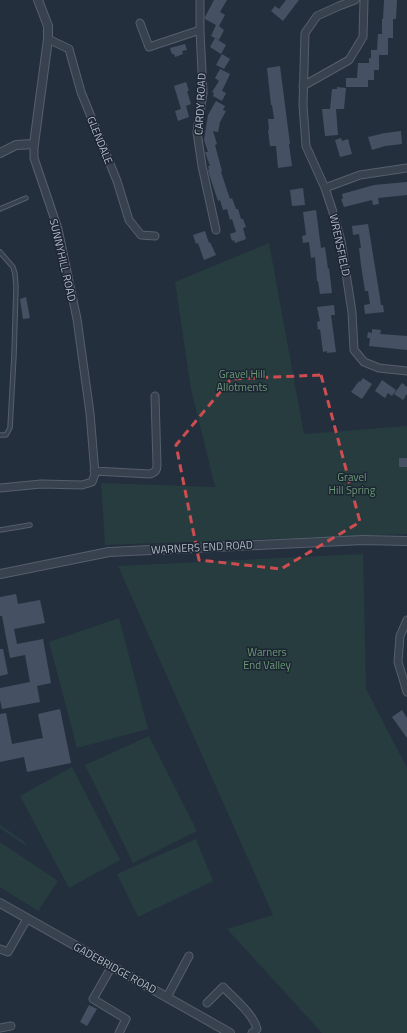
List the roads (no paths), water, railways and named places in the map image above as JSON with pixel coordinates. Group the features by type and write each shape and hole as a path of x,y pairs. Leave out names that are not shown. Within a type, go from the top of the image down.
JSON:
{"street":[{"name":"SUNNYHILL ROAD","path":"0,488 41,484 82,485 92,482 95,474 90,413 77,319 58,229 34,158 34,144 48,39 48,26 38,0"},
{"name":"CARDY ROAD","path":"200,0 203,93 197,132 202,166 216,230"},
{"name":"WRENSFIELD","path":"355,0 316,16 305,33 303,105 306,146 325,188 341,241 352,312 354,350 364,362 379,368 407,371"},
{"path":"303,86 349,60 363,38 364,0"},
{"path":"140,23 149,47 200,30"},
{"name":"GLENDALE","path":"48,39 69,49 81,92 117,181 129,220 141,235 156,236"},
{"path":"0,153 16,145 34,144"},
{"path":"325,188 360,174 407,168"},
{"path":"94,471 150,474 155,472 158,465 155,396"},
{"name":"WARNERS END ROAD","path":"0,574 109,552 364,540 407,541"},
{"path":"407,620 400,636 398,662 407,692"},
{"name":"GADEBRIDGE ROAD","path":"0,903 230,1033"},
{"path":"0,949 8,952 27,919"},
{"path":"167,997 189,956"},
{"path":"112,966 93,999 126,1019 119,1033"},
{"path":"207,1003 223,987 242,1006 256,1024 257,1029 252,1033"},
{"path":"0,1028 11,1026"}],"lane":[{"path":"0,209 26,198"},
{"path":"0,252 13,267 16,287 10,428 6,435 0,435"},
{"path":"0,530 30,525"}],"park label":[{"name":"Gravel Hill Allotments","path":"242,380"},
{"name":"Gravel Hill Spring","path":"352,483"},
{"name":"Warners End Valley","path":"267,658"}]}
